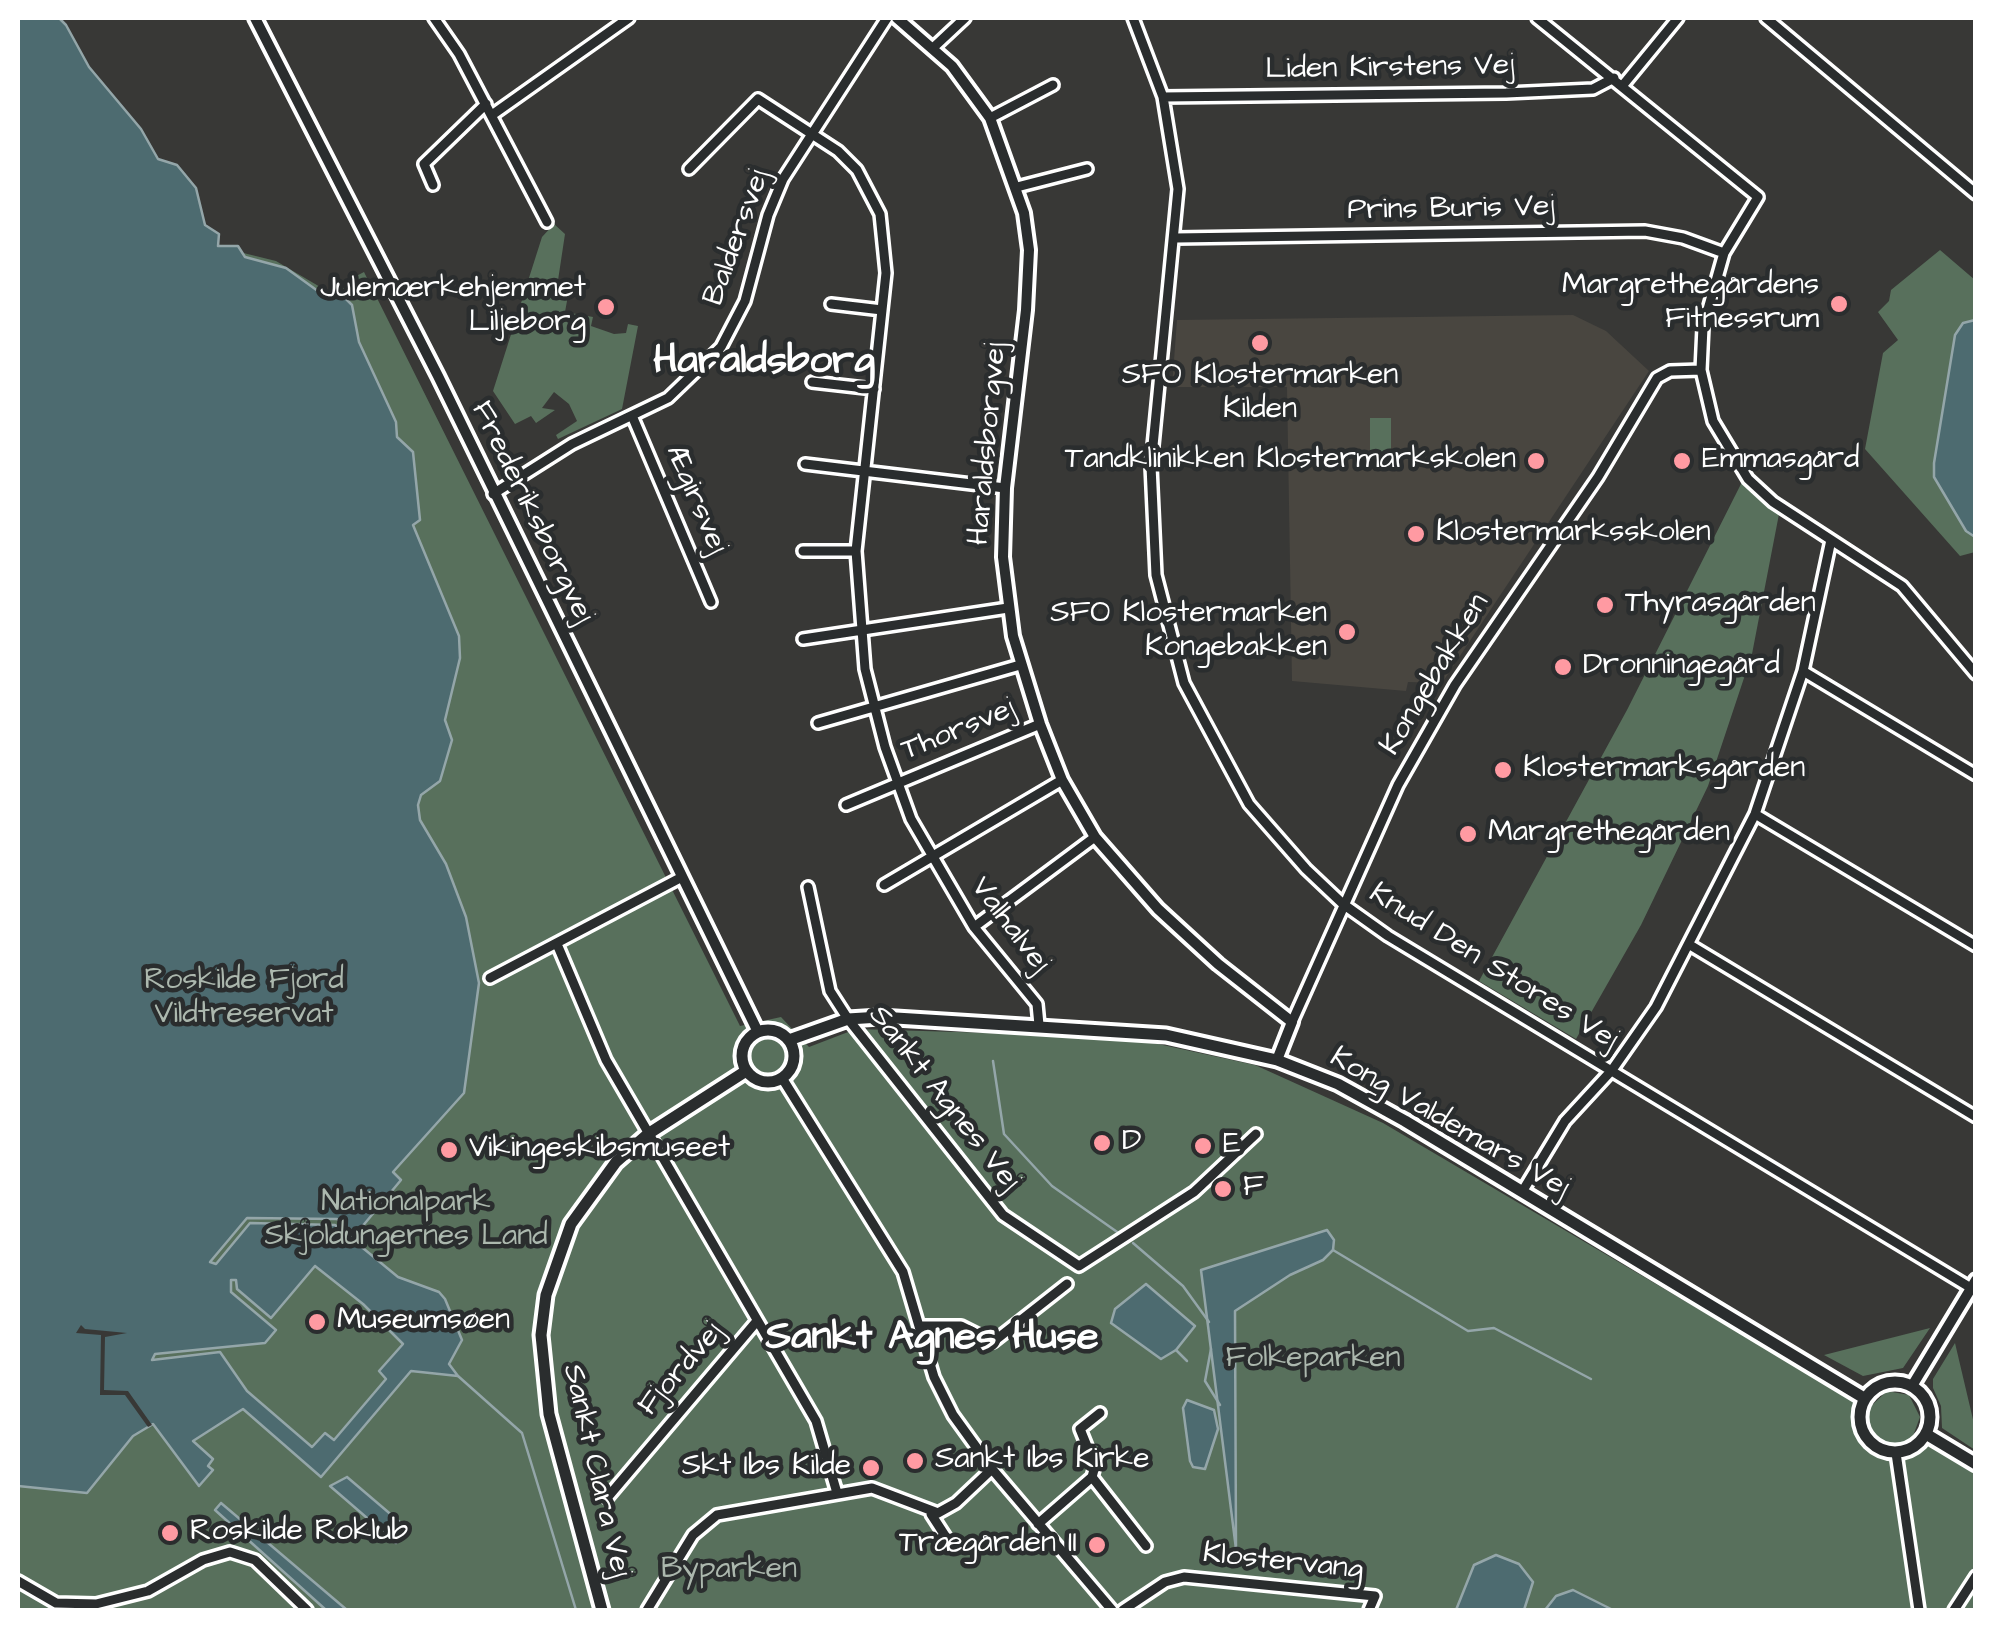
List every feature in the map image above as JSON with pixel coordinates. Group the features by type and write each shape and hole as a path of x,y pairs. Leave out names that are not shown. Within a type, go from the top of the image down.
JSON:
{"main road":[{"name":"Kong Valdemars Vej","path":"789,1040 848,1019 1038,1025 1166,1035 1277,1060 1338,1084 1864,1398"},
{"path":"775,1031 789,1040 794,1056 782,1078 759,1081 746,1071 743,1049 758,1032 775,1031"},
{"name":"Sankt Clara Vej","path":"602,1610 550,1414 541,1335 549,1282 571,1224 616,1162 648,1134 746,1071"},
{"path":"1891,1382 1912,1386 1927,1402 1926,1434 1914,1447 1896,1453 1874,1446 1866,1438 1859,1418 1864,1398 1891,1382"},
{"path":"1926,1434 1976,1464"}],"street":[{"name":"Frederiksborgvej","path":"255,18 758,1032"},
{"path":"434,18 486,104 547,222"},
{"path":"492,115 629,18"},
{"name":"Baldersvej","path":"492,494 572,444 633,418 690,381 729,335 745,301 768,216 812,134 887,18"},
{"name":"Haraldsborgvej","path":"897,18 934,47 990,118 1018,188 1028,250 1026,310 1005,488 1003,557 1020,665 1062,780 1094,837 1158,909 1218,964 1292,1022"},
{"path":"934,47 965,18"},
{"name":"Knud Den Stores Vej","path":"1133,18 1164,97 1178,188 1152,466 1156,576 1184,683 1229,772 1269,829 1344,904 1612,1070 1973,1284"},
{"path":"1537,18 1758,197 1724,253 1703,327 1700,370 1713,421 1748,479 1774,502 1902,586 1976,674"},
{"path":"1623,86 1678,18"},
{"path":"1766,18 1976,194"},
{"name":"Liden Kirstens Vej","path":"1164,97 1506,93 1594,89 1614,78"},
{"path":"990,118 1053,85"},
{"name":"Valhalvej","path":"689,169 754,100 812,134 856,170 880,214 886,249 882,310 856,552 860,631 874,708 897,784 931,858 974,927 1037,1004 1038,1025"},
{"path":"433,185 424,164 486,104"},
{"path":"1018,188 1088,169"},
{"name":"Prins Buris Vej","path":"1176,238 1646,232 1724,253"},
{"path":"831,304 882,310"},
{"name":"Kongebakken","path":"1277,1060 1398,785 1455,686 1598,476 1657,378 1670,371 1700,370"},
{"path":"812,382 874,389"},
{"name":"Ægirsvej","path":"633,418 710,602"},
{"path":"805,464 1005,488"},
{"path":"1522,1192 1566,1121 1612,1070 1656,1007 1755,814 1804,671 1831,540"},
{"path":"803,551 856,552"},
{"path":"803,639 1008,608"},
{"path":"818,724 1020,665"},
{"path":"1804,671 1976,775"},
{"name":"Thorsvej","path":"897,784 1040,724"},
{"path":"884,885 1062,780"},
{"path":"846,805 897,784"},
{"path":"1755,814 1976,946"},
{"path":"974,927 1094,837"},
{"path":"490,978 682,877"},
{"name":"Sankt Agnes Vej","path":"808,887 830,991 848,1019 1003,1215 1079,1266 1194,1192 1256,1134"},
{"path":"557,944 606,1060 816,1421 837,1493"},
{"path":"1690,945 1976,1118"},
{"path":"782,1078 893,1252 938,1386 992,1470 1112,1610"},
{"path":"921,1326 961,1326 992,1342 1068,1284"},
{"path":"1912,1386 1973,1284"},
{"name":"Fjordvej","path":"607,1498 758,1321"},
{"path":"1038,1524 1092,1478 1095,1466 1080,1429 1100,1413"},
{"path":"1896,1453 1920,1610"},
{"path":"931,1514 945,1511 992,1470"},
{"path":"1092,1478 1146,1546"},
{"path":"647,1610 693,1535 717,1515 872,1488 931,1514 954,1548"},
{"path":"18,1582 56,1603 96,1604 148,1591 224,1552 255,1560 306,1610"},
{"path":"1954,1610 1976,1576"},
{"name":"Klostervang","path":"1123,1610 1166,1582 1184,1577 1375,1596 1369,1610"}],"shaded area":[{"name":"Klostermarksskolen","path":"1573,315 1606,331 1649,371 1442,683 1408,682 1406,691 1292,681 1287,387 1172,387 1177,320"}],"green space":[{"name":"Nationalpark Skjoldungernes Land","path":"18,18 50,18 215,246 276,261 327,291 364,272 740,1026 781,1017 809,1047 856,1029 1126,1037 1255,1065 1383,1123 1868,1409 1887,1391 1909,1395 1920,1417 1913,1436 1975,1473 1975,1610 18,1610"},
{"path":"554,224 565,234 557,287 569,290 565,312 593,317 591,326 614,334 626,333 628,324 638,326 622,409 558,439 556,435 577,421 569,404 554,392 542,408 555,410 536,423 531,416 515,424 493,391 542,237"},
{"path":"1940,250 1975,280 1975,552 1960,556 1865,449 1883,353 1898,340 1878,312 1889,301 1891,290"},
{"path":"1370,418 1391,418 1391,457 1370,457"},
{"path":"1742,482 1779,514 1752,654 1708,786 1641,925 1576,1039 1479,981 1627,710"},
{"path":"1930,1328 1903,1368 1863,1376 1824,1355"},
{"path":"1955,1343 1975,1428 1975,1450 1942,1428 1941,1406 1933,1388 1933,1379"}],"water":[{"name":"Roskilde Fjord Vildtreservat","path":"18,18 59,18 89,67 141,129 158,159 177,165 196,188 205,225 219,234 218,246 238,246 245,257 286,268 322,294 340,293 352,305 359,342 396,422 397,437 413,452 420,520 413,525 459,636 460,658 445,720 452,740 440,781 421,795 418,805 420,820 446,864 466,917 479,983 464,1093 393,1172 401,1180 356,1234 337,1219 247,1218 210,1262 216,1264 250,1223 335,1225 398,1277 439,1292 445,1299 462,1340 449,1364 458,1376 411,1371 321,1477 243,1409 193,1441 213,1459 208,1466 213,1470 199,1486 153,1424 133,1436 87,1493 18,1486","holes":["315,1266 363,1304 403,1344 379,1371 386,1379 334,1440 325,1433 312,1447 247,1391 220,1352 152,1360 155,1354 265,1343 276,1330 231,1292 231,1280 236,1280 237,1289 271,1318"]},
{"path":"1976,320 1975,537 1966,531 1934,477 1934,463 1955,335 1963,323"},
{"path":"1327,1230 1334,1240 1333,1250 1323,1260 1290,1275 1235,1311 1236,1549 1201,1270"},
{"path":"1146,1284 1195,1326 1176,1350 1161,1359 1111,1323 1115,1309"},
{"path":"1187,1400 1214,1410 1218,1429 1205,1469 1193,1467 1190,1461 1183,1408"},
{"path":"347,1477 408,1529 396,1543 330,1486"},
{"path":"221,1503 347,1610 326,1610 215,1510"},
{"path":"1496,1555 1519,1564 1533,1582 1524,1610 1456,1610 1474,1565"},
{"path":"1573,1590 1613,1610 1545,1610 1556,1596"}],"pier":[{"path":"81,1325 85,1329 127,1333 105,1337 104,1390 128,1391 152,1425 148,1427 125,1395 100,1395 101,1335 76,1333"}],"waterway":[{"path":"993,1061 1004,1134 1052,1186 1120,1234"},
{"path":"1133,1243 1183,1286 1209,1322"},
{"path":"1333,1250 1468,1331 1494,1328 1591,1379"},
{"path":"1211,1349 1205,1381 1220,1405"},
{"path":"1176,1350 1187,1361"},
{"path":"458,1376 522,1433 576,1610"}],"place":[{"name":"Margrethegårdens Fitnessrum","path":"1839,304"},
{"name":"Julemærkehjemmet Liljeborg","path":"606,307"},
{"name":"SFO Klostermarken Kilden","path":"1260,343"},
{"name":"Tandklinikken Klostermarkskolen","path":"1536,461"},
{"name":"Emmasgård","path":"1682,461"},
{"name":"Klostermarksskolen","path":"1416,534"},
{"name":"Thyrasgården","path":"1605,605"},
{"name":"SFO Klostermarken Kongebakken","path":"1347,632"},
{"name":"Dronningegård","path":"1563,667"},
{"name":"Klostermarksgården","path":"1503,770"},
{"name":"Margrethegården","path":"1468,834"},
{"name":"D","path":"1102,1143"},
{"name":"E","path":"1203,1146"},
{"name":"Vikingeskibsmuseet","path":"449,1150"},
{"name":"F","path":"1223,1189"},
{"name":"Museumsøen","path":"317,1322"},
{"name":"Sankt Ibs Kirke","path":"915,1461"},
{"name":"Skt Ibs Kilde","path":"871,1468"},
{"name":"Roskilde Roklub","path":"170,1533"},
{"name":"Trægården II","path":"1097,1545"}],"district":[{"name":"Haraldsborg","path":"764,364"},
{"name":"Sankt Agnes Huse","path":"932,1340"}],"park label":[{"name":"Folkeparken","path":"1313,1360"},
{"name":"Byparken","path":"729,1571"}]}
